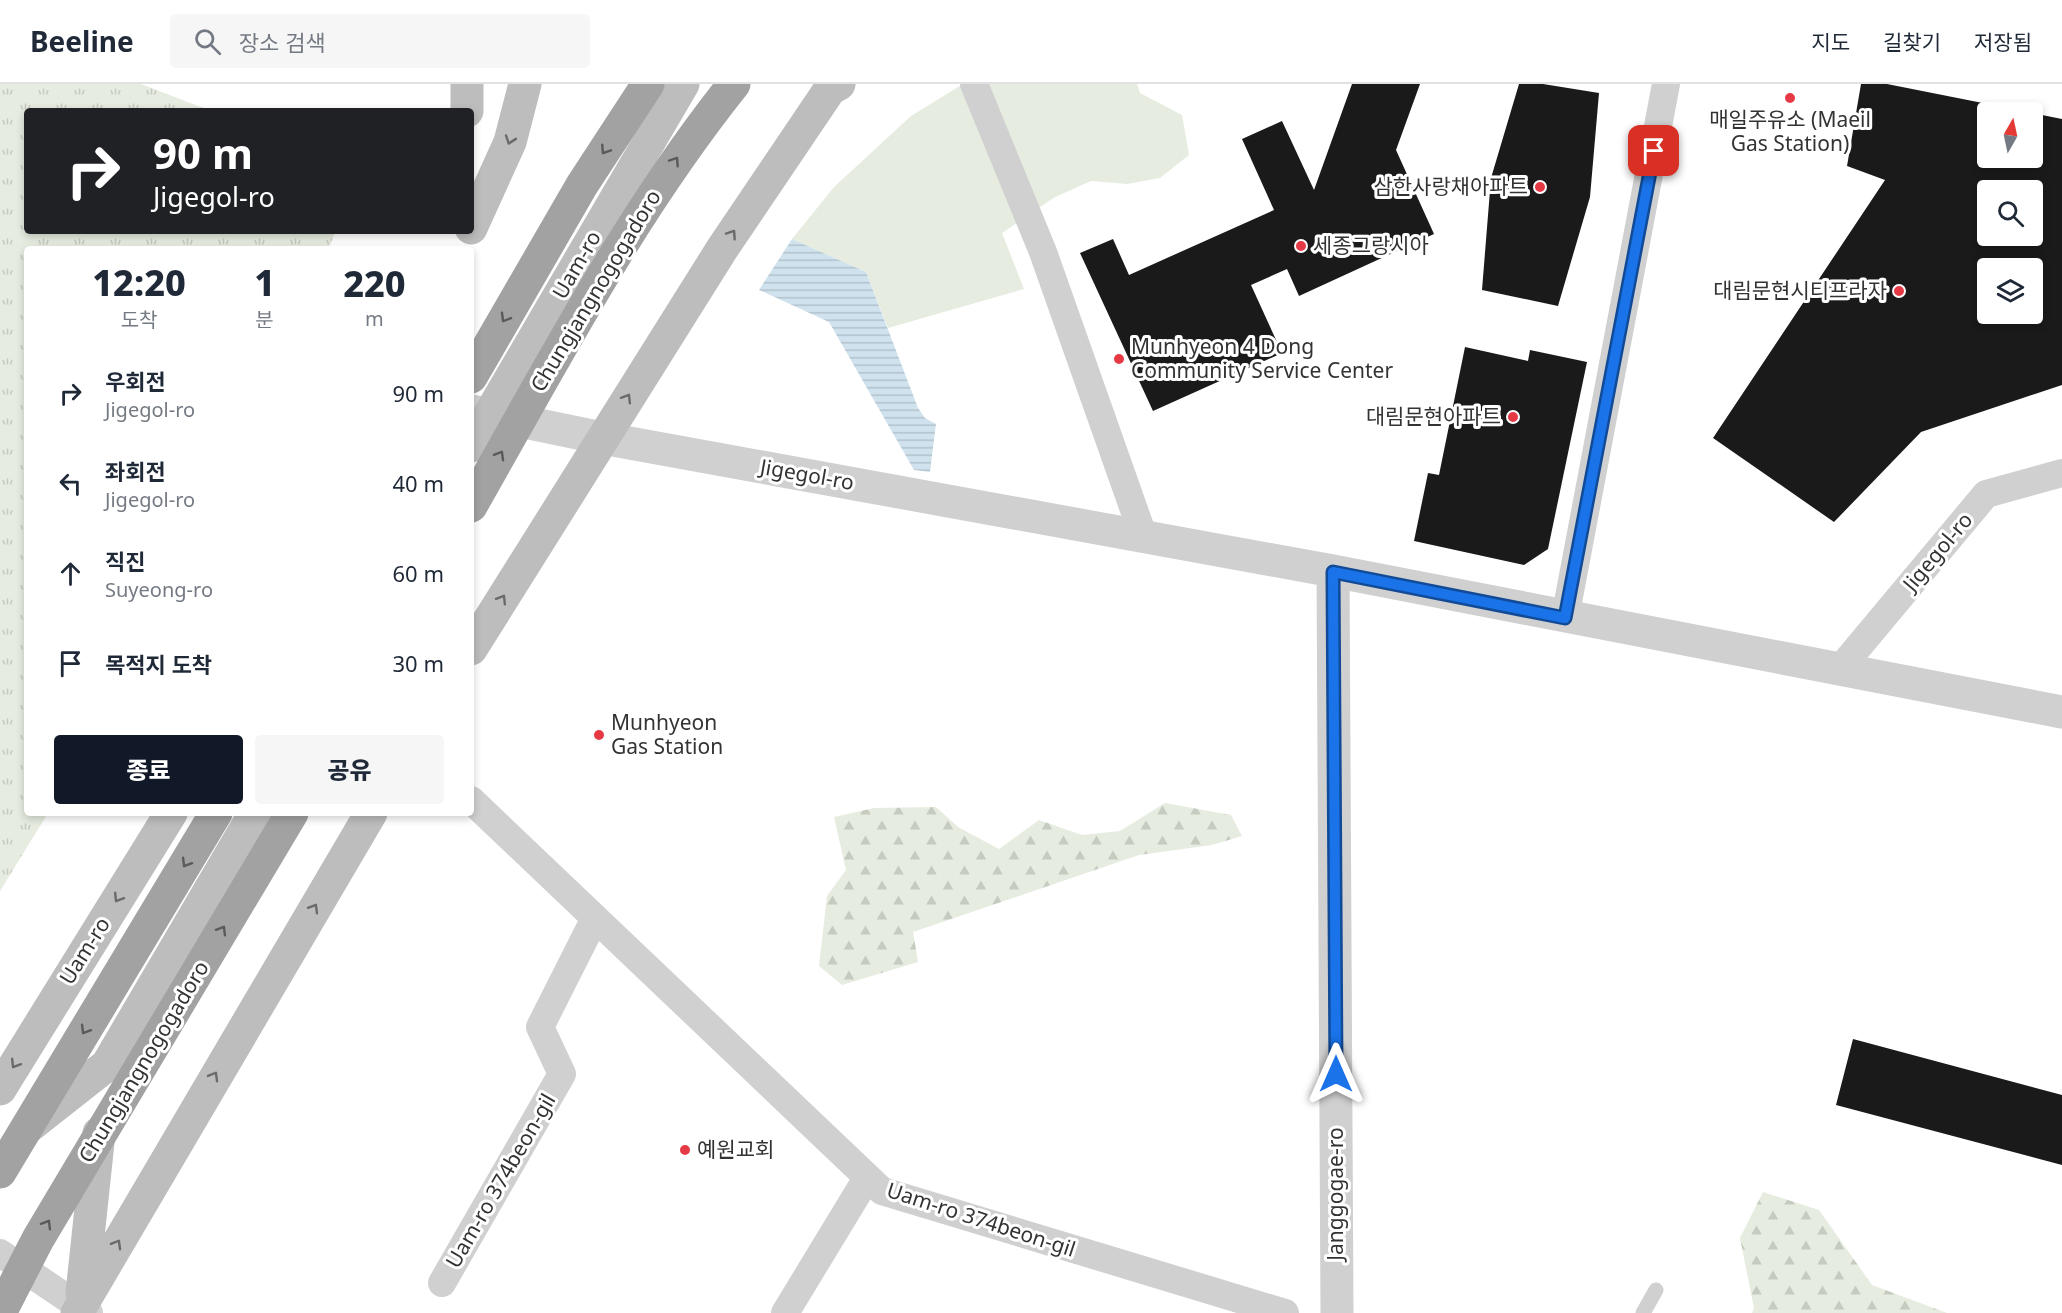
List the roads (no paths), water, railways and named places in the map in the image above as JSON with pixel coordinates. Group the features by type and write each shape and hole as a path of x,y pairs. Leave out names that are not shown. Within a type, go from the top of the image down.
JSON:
{"highway":[{"path":"474,372 582,184 648,84"},
{"name":"Chungjangnogogadoro","path":"474,501 628,231 688,141 734,84"},
{"path":"0,1172 214,816"},
{"name":"Chungjangnogogadoro","path":"0,1313 38,1239 290,816"}],"main road":[{"path":"467,84 467,108"},
{"path":"474,221 510,142 525,84"},
{"name":"Uam-ro","path":"474,435 480,413 683,84"},
{"path":"474,644 722,249 834,86"},
{"name":"Uam-ro","path":"0,1089 169,816"},
{"path":"0,1149 107,1065 253,816"},
{"path":"82,1311 369,816"},
{"path":"82,1311 107,1065"}],"street":[{"path":"974,84 1043,252 1144,538"},
{"path":"1565,618 1666,84"},
{"name":"Jigegol-ro","path":"480,413 602,438 1333,572 2062,712"},
{"name":"Jigegol-ro","path":"1839,670 1986,495 2062,473"},
{"name":"Janggogae-ro","path":"1333,572 1337,1313"},
{"name":"Uam-ro 374beon-gil","path":"474,803 882,1191 1284,1313"},
{"name":"Uam-ro 374beon-gil","path":"442,1283 562,1074 540,1027 595,918"},
{"path":"785,1313 867,1178"},
{"path":"0,1253 82,1311"}],"lane":[{"path":"1643,1313 1656,1290"}],"water":[{"path":"792,239 866,272 918,408 925,418 936,424 930,472 914,470 829,322 759,290"}],"place":[{"name":"매일주유소 (Maeil Gas Station)","path":"1790,98"},
{"name":"삼한사랑채아파트","path":"1540,187"},
{"name":"세종그랑시아","path":"1301,246"},
{"name":"대림문현시티프라자","path":"1899,291"},
{"name":"Munhyeon 4 Dong Community Service Center","path":"1119,359"},
{"name":"대림문현아파트","path":"1513,417"},
{"name":"Munhyeon Gas Station","path":"599,735"},
{"name":"예원교회","path":"685,1150"}]}
